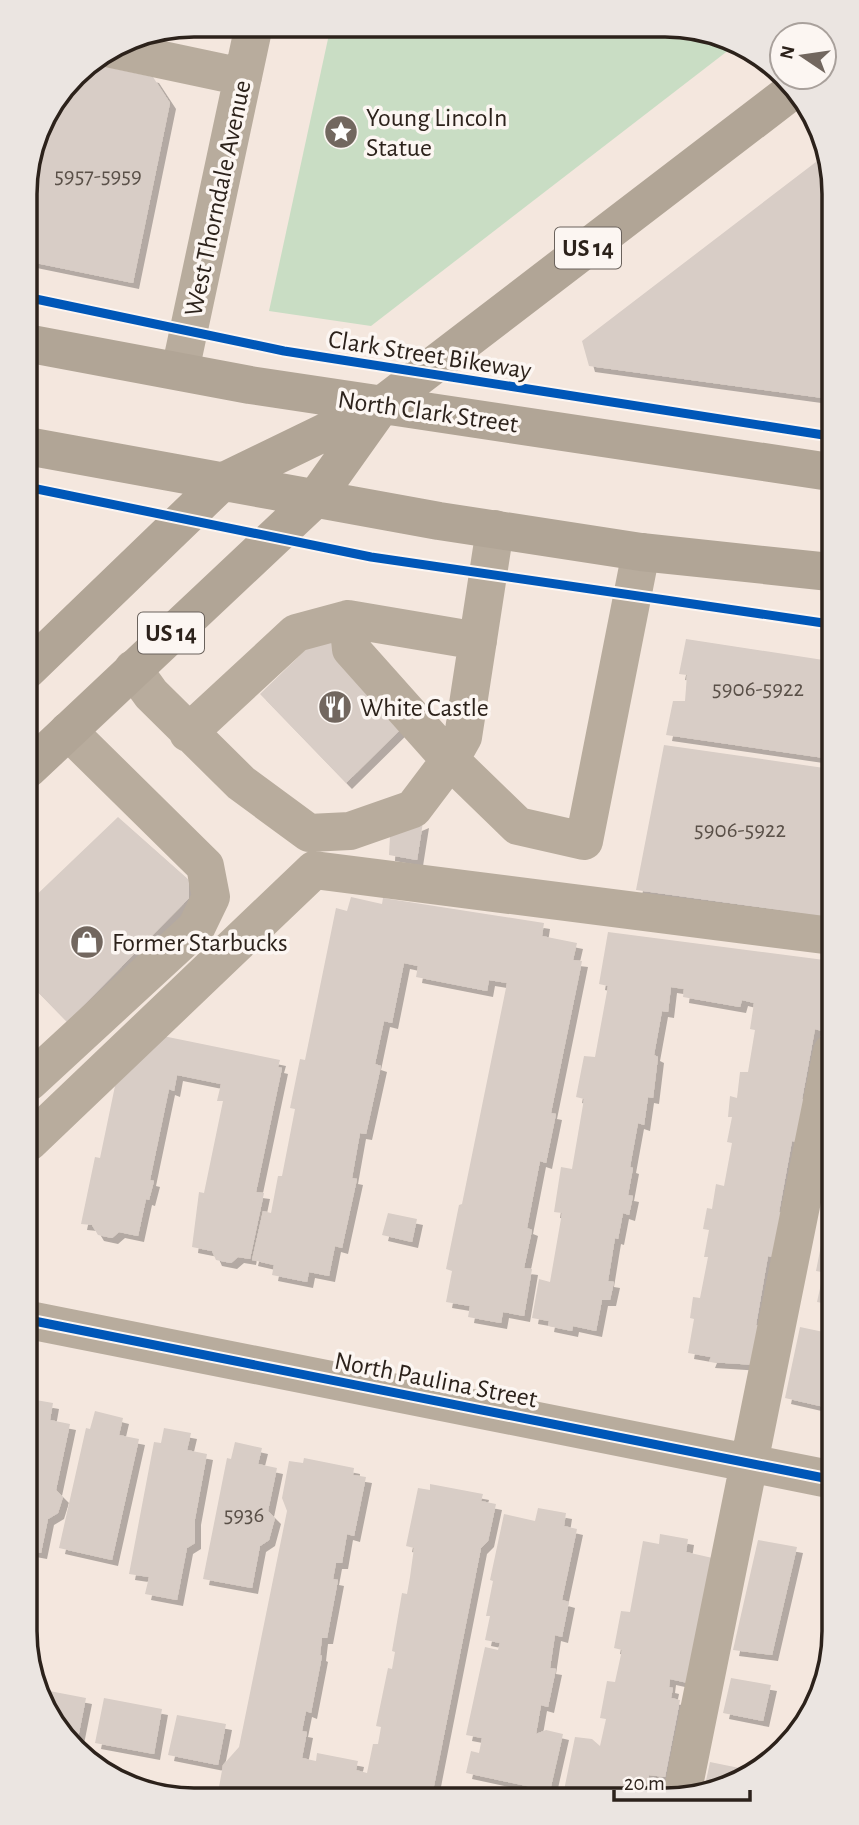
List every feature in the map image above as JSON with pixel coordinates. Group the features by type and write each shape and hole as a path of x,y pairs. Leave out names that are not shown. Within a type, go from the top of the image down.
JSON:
{"main road":[{"name":"US 14","path":"37,660 222,482 383,404 787,95"},
{"name":"North Clark Street","path":"37,345 250,385 822,471"},
{"name":"US 14","path":"37,760 315,499 383,404"},
{"path":"37,448 315,499 641,552 822,571"}],"street":[{"name":"West Thorndale Avenue","path":"180,371 251,37"},
{"path":"127,52 243,77"},
{"path":"133,669 151,694 241,783 309,833 350,831 413,808 450,760 463,737 495,529"},
{"path":"348,619 351,649 450,760 518,827 584,841 641,552"},
{"path":"188,733 296,633 348,619 478,641"},
{"path":"37,1075 196,928 211,897 205,866 68,731"},
{"path":"37,1134 314,870 822,935"},
{"path":"684,1787 822,1102"},
{"name":"North Paulina Street","path":"37,1322 822,1478"}],"green space":[{"path":"328,37 665,37 696,40 728,50 371,326 269,311"}],"building":[{"path":"103,66 153,77 170,103 133,283 37,263 37,184 42,153 53,124 69,98"},
{"path":"818,160 822,194 822,398 589,366 582,341"},
{"name":"White Castle","path":"324,632 410,720 346,783 260,694"},
{"path":"686,639 822,660 822,758 666,735 673,701 685,701 687,675 679,674"},
{"path":"664,745 822,768 822,916 636,890"},
{"name":"Former Starbucks","path":"118,817 189,880 189,898 67,1022 37,991 37,894"},
{"path":"423,822 417,860 389,855 390,836"},
{"path":"351,897 382,904 383,898 544,923 542,936 577,943 573,960 582,961 551,1113 556,1114 546,1163 540,1161 527,1228 532,1230 524,1268 532,1269 524,1316 503,1312 501,1323 468,1317 470,1306 446,1302 452,1271 446,1269 507,983 489,980 487,991 416,977 418,966 404,963 392,1023 384,1021 375,1064 381,1066 366,1134 360,1133 352,1178 357,1179 342,1248 335,1246 329,1276 309,1272 307,1282 272,1275 274,1265 252,1260 263,1211 271,1213 278,1176 282,1176 295,1109 290,1108 300,1059 305,1060 336,908 347,911"},
{"path":"608,932 822,960 822,1031 815,1029 802,1099 809,1101 802,1143 792,1141 779,1212 784,1214 777,1258 768,1256 756,1325 764,1327 756,1365 709,1362 711,1357 688,1353 694,1319 690,1318 693,1297 700,1298 708,1257 704,1257 709,1230 703,1229 707,1208 712,1209 716,1184 724,1186 732,1143 727,1142 732,1117 728,1117 730,1096 737,1098 740,1072 748,1072 755,1030 750,1029 754,1003 742,1000 740,1007 683,997 684,989 671,987 668,1012 662,1011 654,1055 658,1057 653,1098 648,1097 644,1125 638,1123 630,1167 633,1168 628,1195 633,1196 629,1215 623,1213 618,1239 615,1238 608,1281 614,1282 610,1300 602,1300 596,1331 573,1326 572,1331 548,1326 549,1321 532,1318 539,1279 550,1282 562,1213 554,1212 561,1167 572,1169 584,1099 576,1097 584,1056 595,1057 608,986 599,984"},
{"path":"163,1036 280,1060 278,1067 282,1068 256,1192 264,1193 250,1259 238,1257 231,1263 216,1260 212,1251 192,1247 199,1192 204,1193 223,1101 217,1101 221,1084 177,1075 174,1091 169,1089 150,1180 154,1181 149,1200 146,1199 138,1236 119,1232 112,1238 98,1235 92,1225 81,1224 95,1157 100,1158 115,1086"},
{"path":"388,1213 417,1219 412,1242 382,1235"},
{"path":"822,1240 822,1272 816,1271"},
{"path":"821,1284 822,1284 822,1303 817,1302"},
{"path":"800,1327 822,1332 822,1406 785,1398"},
{"path":"37,1400 53,1403 50,1420 70,1424 56,1490 63,1497 58,1513 48,1519 41,1553 37,1552"},
{"path":"95,1411 123,1418 119,1435 139,1439 112,1560 59,1548 86,1428 90,1429"},
{"path":"164,1428 191,1433 187,1450 207,1454 195,1519 195,1543 187,1548 177,1600 145,1594 149,1577 129,1574 154,1442 161,1443"},
{"path":"235,1442 262,1448 258,1464 277,1468 268,1511 275,1518 269,1540 260,1546 252,1588 203,1579 227,1458 231,1459"},
{"path":"304,1458 354,1468 353,1475 366,1477 354,1536 347,1534 342,1563 336,1563 333,1579 338,1580 327,1638 322,1638 322,1656 311,1713 306,1711 302,1731 307,1732 302,1758 316,1761 317,1753 358,1761 356,1770 367,1773 373,1744 378,1744 381,1727 376,1726 388,1668 392,1669 395,1652 392,1651 402,1593 407,1594 414,1548 406,1546 418,1488 430,1490 430,1484 483,1494 481,1501 496,1504 488,1541 481,1548 434,1788 219,1787 223,1765 239,1747 287,1511 282,1498 289,1461 303,1463"},
{"path":"538,1508 566,1513 564,1526 577,1529 562,1600 569,1602 562,1637 555,1635 550,1668 556,1669 548,1707 541,1705 536,1734 546,1730 563,1734 551,1788 536,1788 466,1773 471,1751 479,1753 482,1738 466,1735 485,1647 498,1650 500,1643 485,1640 490,1616 486,1616 493,1581 490,1580 504,1514 535,1521"},
{"path":"660,1534 688,1539 686,1552 717,1559 688,1683 670,1679 669,1687 673,1688 671,1698 680,1700 665,1777 649,1775 647,1787 656,1788 564,1788 575,1737 592,1739 600,1746 606,1719 600,1718 607,1681 615,1682 622,1650 614,1648 621,1611 630,1612 643,1541 659,1544"},
{"path":"758,1540 797,1547 772,1655 733,1650"},
{"path":"731,1678 771,1685 763,1721 723,1713"},
{"path":"49,1691 86,1698 78,1737 63,1718"},
{"path":"104,1698 162,1709 154,1754 95,1743"},
{"path":"177,1715 226,1724 218,1765 168,1755"},
{"path":"710,1762 741,1768 725,1776 706,1783"}],"cycle path":[{"name":"Clark Street Bikeway","path":"37,299 284,351 822,435"},
{"path":"37,489 371,557 822,623"},
{"path":"37,1322 822,1478"}],"place":[{"name":"Young Lincoln Statue","path":"341,132"},
{"name":"White Castle","path":"335,707"},
{"name":"Former Starbucks","path":"87,942"}]}
